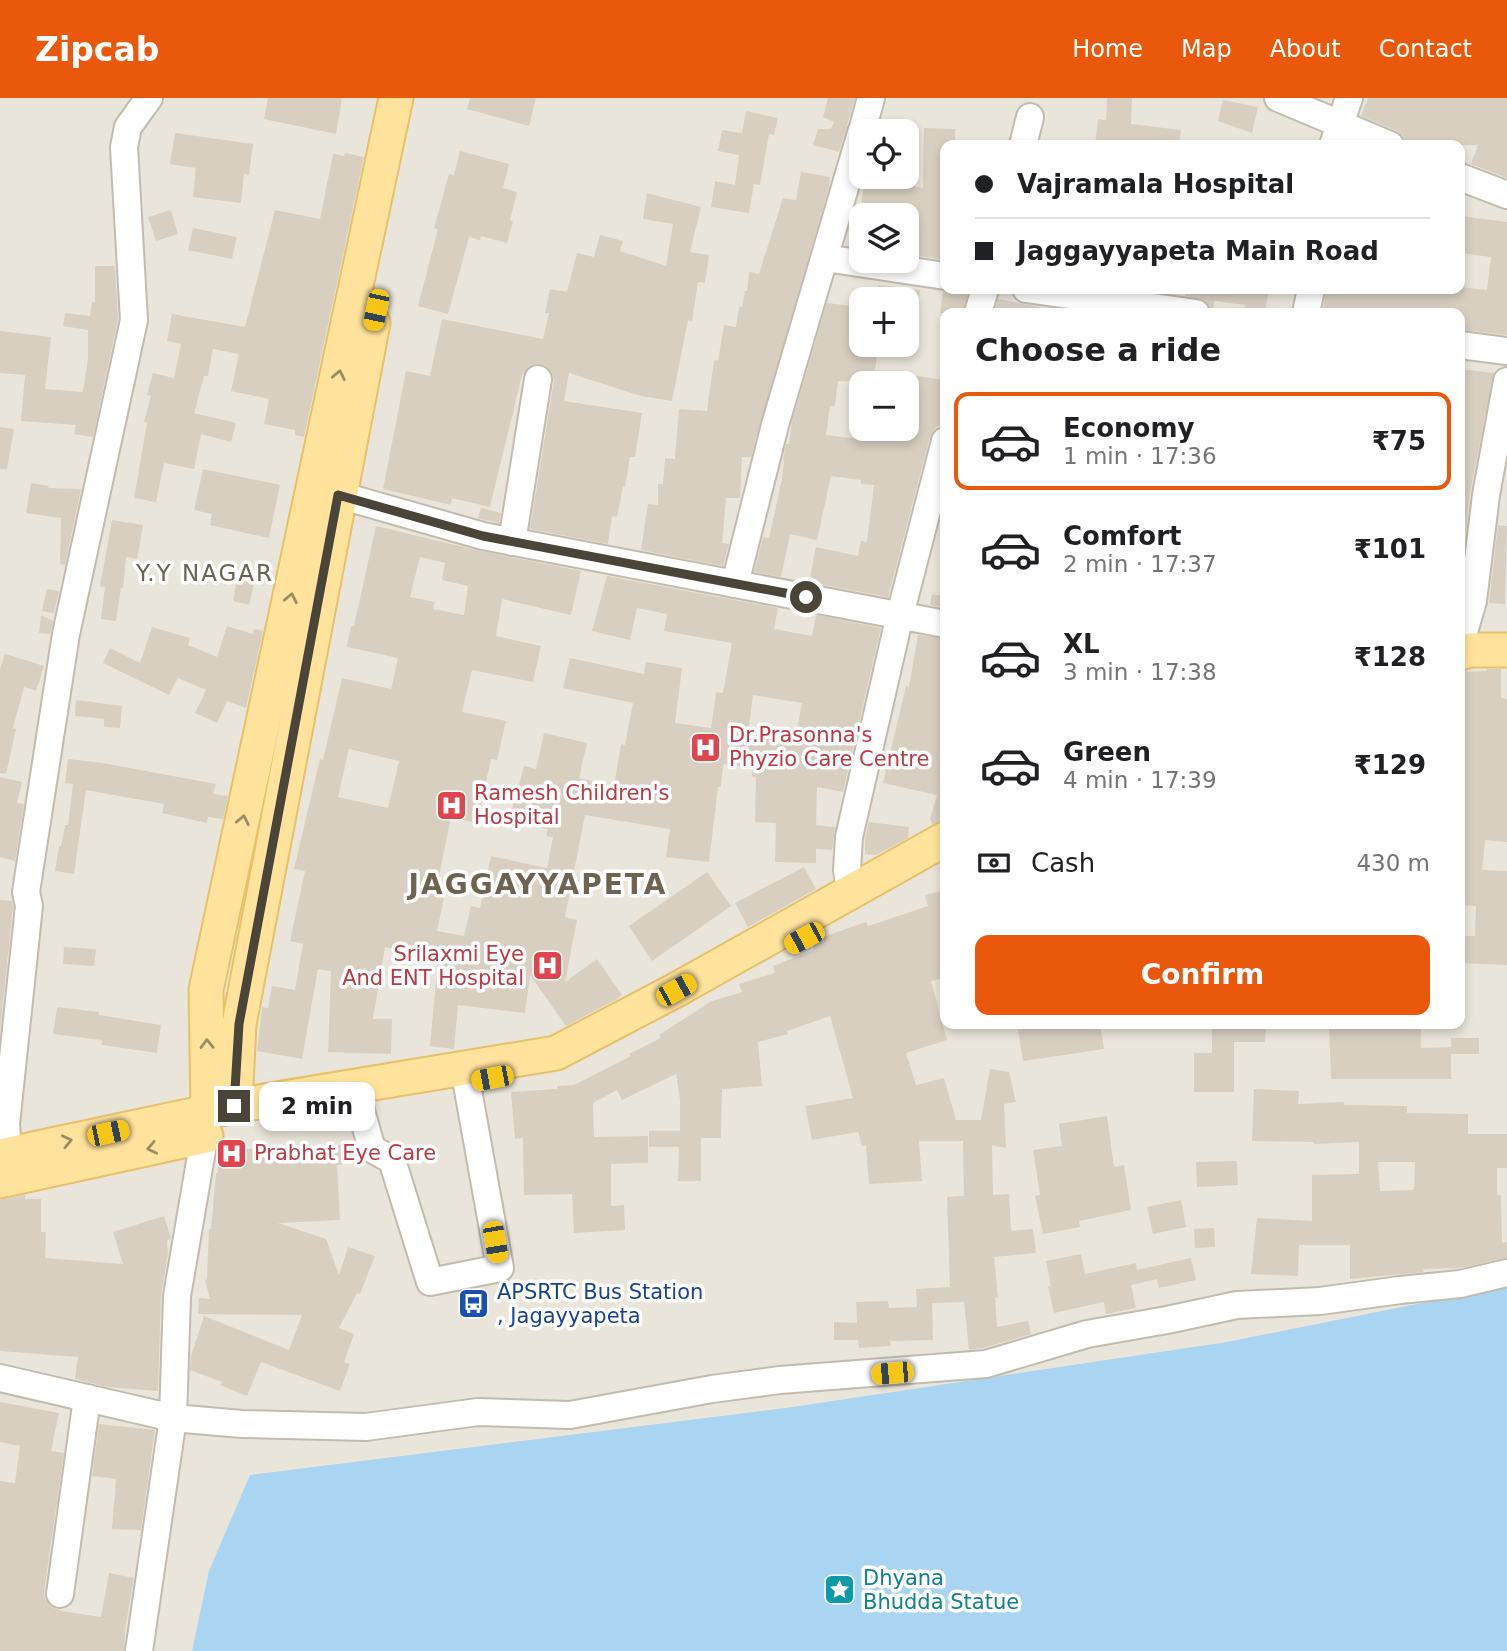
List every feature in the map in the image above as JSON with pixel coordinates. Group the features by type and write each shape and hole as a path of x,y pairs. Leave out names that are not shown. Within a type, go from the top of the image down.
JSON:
{"main road":[{"path":"216,1118 206,990 396,98"},
{"path":"216,1118 239,1024 338,495 418,98"},
{"path":"1465,638 1507,630"},
{"path":"1465,644 1470,650 1507,650"},
{"path":"465,1076 556,1053 676,990 940,842"},
{"path":"3,1163 216,1118 465,1076 570,1063 940,866"}],"street":[{"path":"3,1163 29,905 26,892 66,634 134,320 124,147 128,127 149,98"},
{"path":"865,119 871,98"},
{"path":"1278,98 1379,140"},
{"path":"1024,140 1030,117"},
{"path":"735,584 775,425 849,174"},
{"path":"1465,179 1507,195"},
{"path":"825,258 940,275"},
{"path":"1061,294 1161,308"},
{"path":"1465,346 1507,351"},
{"path":"512,542 538,379"},
{"path":"1465,626 1473,601 1486,495 1507,381"},
{"path":"850,892 847,870 849,837 900,615 940,461"},
{"path":"338,495 483,536 940,623"},
{"path":"356,1095 372,1149 392,1160 430,1282 500,1268 465,1076"},
{"path":"139,1651 173,1418 177,1296 216,1118"},
{"path":"0,1378 173,1418 242,1424 366,1427 478,1412 570,1415 712,1389 780,1380 986,1364 1087,1334 1167,1321 1237,1305 1320,1301 1460,1284 1507,1273"},
{"path":"60,1594 87,1398"}],"shaded area":[{"path":"0,98 1507,98 1507,1328 282,1651 0,1651"}],"water":[{"path":"1507,1286 1507,1651 192,1651 209,1571 250,1475 793,1407 1227,1342"}],"building":[{"path":"268,98 342,98 336,134 264,119"},
{"path":"470,98 536,98 529,126 467,109"},
{"path":"828,98 855,98 839,152 813,145 818,129 831,129 834,122 823,117"},
{"path":"1107,98 1132,98 1131,124 1181,130 1180,140 1096,140 1098,119 1106,120"},
{"path":"1368,98 1507,98 1507,178 1471,164 1478,145 1465,145 1465,140 1404,140 1397,131 1361,116"},
{"path":"1223,100 1258,107 1252,133 1218,121"},
{"path":"746,111 778,118 774,135 769,134 760,185 754,184 749,213 711,207 715,181 735,185 739,155 718,151 722,130 742,133"},
{"path":"924,128 955,129 955,140 940,140 940,259 919,256 919,203 862,203 863,189 923,188"},
{"path":"175,133 253,144 249,175 244,174 241,203 193,197 196,168 170,164"},
{"path":"460,151 509,164 503,188 517,192 507,243 481,236 480,240 469,237 448,314 418,306 438,229 434,228 449,174 454,175"},
{"path":"345,153 364,157 304,437 295,435 295,430 264,424 269,399 231,391 239,354 213,349 208,376 204,376 194,413 236,423 231,442 201,434 194,469 164,463 156,502 134,498 147,423 144,422 151,396 147,395 153,373 174,378 181,344 167,341 172,314 245,327 275,210 320,219 333,154 344,156"},
{"path":"801,172 830,177 829,187 751,457 742,457 740,498 726,498 722,543 729,544 723,566 641,550 648,504 658,505 658,484 663,484 665,458 675,459 679,409 707,411 714,360 718,361 724,325 736,327 739,307 742,307 747,291 749,272 759,274 783,198 796,200"},
{"path":"647,193 701,207 690,252 709,255 705,283 698,282 692,321 688,320 672,401 641,396 569,373 564,401 642,413 635,457 630,457 617,517 612,516 608,544 530,529 554,381 547,366 541,364 532,365 522,375 490,507 452,498 451,505 383,489 406,371 430,376 442,319 543,339 549,313 545,313 550,289 567,292 577,253 594,257 600,235 623,241 620,251 666,266 673,224 643,219"},
{"path":"171,210 178,234 156,241 148,217"},
{"path":"1465,217 1507,222 1507,335 1465,331 1465,308 1324,308 1325,294 1465,294 1465,288 1487,290 1491,257 1465,254"},
{"path":"193,228 237,237 232,259 188,250"},
{"path":"95,266 115,266 118,319 93,437 74,434 76,425 21,421 25,375 0,373 0,331 51,337 45,389 83,392 88,358 88,330 63,326 65,313 90,316 92,302 95,302"},
{"path":"943,294 968,294 964,308 941,308"},
{"path":"1268,294 1266,308 1244,308 1245,305 1214,301 1211,308 1205,300 1185,296"},
{"path":"998,299 1040,307 1040,308 995,308"},
{"path":"827,303 849,306 849,357 877,357 875,370 882,371 849,371 849,381 838,381 835,406 830,406 826,435 849,438 849,441 919,441 919,376 940,379 940,426 936,426 930,437 888,597 809,582 816,547 858,556 861,541 867,542 874,485 861,484 861,480 831,476 817,540 790,534 781,577 754,572 763,537 769,538 782,479 786,444 789,444 792,421"},
{"path":"1465,370 1494,373 1470,492 1465,537"},
{"path":"0,427 14,429 7,469 0,469"},
{"path":"203,469 280,485 269,538 210,525 212,514 194,510"},
{"path":"31,483 49,486 48,488 81,489 65,565 60,564 61,518 26,513"},
{"path":"481,508 501,513 499,523 478,518"},
{"path":"112,520 143,525 137,559 126,557 116,621 101,619 105,587 100,586"},
{"path":"1498,525 1507,526 1505,604 1489,603"},
{"path":"376,526 480,551 581,571 571,615 502,599 496,636 541,646 533,682 472,670 462,712 506,721 497,760 491,759 477,823 451,817 438,881 447,883 437,931 464,936 471,906 480,908 491,856 547,868 553,837 546,836 548,829 509,821 524,766 536,769 544,733 587,743 579,778 614,786 621,744 625,745 633,703 563,688 570,658 644,674 646,662 682,668 675,723 711,728 716,692 723,693 732,643 664,631 667,614 637,608 630,640 592,631 607,576 778,608 774,629 812,636 816,615 881,628 843,792 817,787 816,825 835,827 832,850 816,849 816,863 775,862 776,823 755,822 756,777 752,776 753,768 723,764 709,862 666,857 670,829 585,815 565,917 577,920 565,982 597,959 622,995 615,1000 566,1026 530,975 525,1013 458,1005 454,1049 430,1046 438,959 385,947 373,1019 392,1019 391,1054 328,1052 331,971 318,969 302,1059 257,1051 262,1007 268,1008 272,986 295,990 303,944 290,941 305,871 294,869 342,678 391,689 398,658 347,647 351,626 354,626","holes":["420,557 445,563 442,580 468,586 464,615 433,609 435,602 410,597","753,695 802,703 797,729 749,726","349,749 399,761 388,808 338,797"]},
{"path":"237,580 254,583 249,605 233,601"},
{"path":"47,589 59,591 54,613 42,611"},
{"path":"932,594 940,596 940,607 930,605"},
{"path":"41,615 53,621 50,634 39,633"},
{"path":"227,626 253,634 254,629 263,631 246,708 227,701 217,723 195,713 206,690 178,678 169,695 103,663 110,648 140,663 152,627 190,638 188,645 217,657"},
{"path":"918,635 940,638 940,822 932,824 930,819 937,795 883,783 906,686 909,687"},
{"path":"5,654 44,666 36,691 24,687 13,728 16,729 6,774 0,773 0,669"},
{"path":"1501,669 1501,698 1507,699 1507,842 1485,840 1482,870 1507,871 1507,965 1465,963 1465,936 1475,936 1476,906 1465,905 1465,672"},
{"path":"76,700 122,706 120,728 104,727 104,719 75,716"},
{"path":"68,759 216,784 213,794 228,796 223,819 208,817 207,823 162,813 164,804 86,790 74,874 55,871 59,846 65,825 68,825 73,784 65,783"},
{"path":"0,777 22,782 17,803 24,804 15,861 0,857"},
{"path":"869,822 909,827 908,838 876,855 865,854"},
{"path":"804,867 816,889 748,927 735,903"},
{"path":"707,872 731,906 652,961 629,926"},
{"path":"940,891 940,979 931,981 940,1014 940,1029 944,1029 947,1040 906,1053 916,1085 944,1078 956,1120 981,1120 990,1069 1009,1072 1016,1102 1004,1104 1006,1148 992,1145 993,1195 1009,1194 1011,1231 1033,1229 1036,1253 994,1257 998,1298 995,1298 997,1327 1028,1321 1031,1334 969,1350 964,1302 932,1303 933,1340 890,1341 891,1346 859,1348 858,1340 834,1340 834,1322 857,1323 856,1302 888,1301 889,1308 917,1307 916,1289 950,1287 947,1197 964,1196 963,1141 919,1141 922,1181 869,1184 866,1145 862,1146 858,1132 812,1140 805,1106 853,1098 830,1016 787,1031 788,1034 758,1042 762,1086 722,1089 721,1138 701,1138 701,1181 678,1181 679,1147 649,1147 649,1131 680,1131 680,1100 676,1074 622,1100 617,1090 593,1103 594,1137 648,1136 648,1163 611,1164 611,1206 624,1205 625,1230 574,1233 572,1194 524,1195 523,1138 515,1139 511,1092 574,1085 661,1038 659,1035 712,1001 742,992 739,984 775,973 773,966 814,950 811,941 866,922 868,926 928,906 925,895"},
{"path":"0,900 12,901 13,907 0,1031"},
{"path":"64,947 96,949 94,966 63,964"},
{"path":"57,1007 99,1012 99,1015 161,1025 157,1053 102,1045 102,1040 53,1034"},
{"path":"1018,1029 1101,1029 1104,1049 1023,1061"},
{"path":"1212,1029 1266,1029 1265,1042 1234,1042 1234,1092 1194,1092 1194,1053 1212,1053"},
{"path":"1329,1029 1421,1029 1421,1048 1451,1047 1451,1079 1331,1079"},
{"path":"1451,1038 1479,1038 1479,1054 1451,1054"},
{"path":"1254,1089 1299,1091 1298,1104 1344,1102 1344,1105 1407,1106 1407,1113 1468,1114 1468,1134 1507,1134 1507,1168 1497,1168 1497,1195 1501,1195 1502,1243 1507,1242 1507,1258 1460,1268 1423,1269 1424,1272 1350,1279 1350,1245 1299,1245 1298,1276 1251,1274 1257,1218 1312,1221 1312,1175 1359,1174 1359,1142 1314,1144 1252,1141","holes":["1378,1162 1415,1162 1414,1190 1380,1191"]},
{"path":"1107,1116 1114,1167 1124,1165 1131,1210 1079,1221 1080,1227 1043,1234 1035,1196 1040,1195 1033,1150 1062,1146 1059,1124"},
{"path":"223,1144 246,1144 245,1149 341,1145 342,1165 337,1165 340,1220 278,1223 326,1239 339,1275 348,1247 375,1256 360,1294 357,1293 339,1328 354,1334 344,1362 350,1364 340,1391 261,1362 247,1396 220,1385 222,1382 190,1370 191,1356 204,1316 289,1350 302,1315 198,1314 199,1298 210,1299 205,1280 209,1229 219,1151"},
{"path":"1237,1161 1238,1185 1197,1187 1196,1162"},
{"path":"25,1195 25,1199 41,1199 41,1232 46,1232 45,1258 123,1264 113,1232 164,1216 171,1238 167,1241 168,1254 161,1295 158,1391 107,1387 75,1379 78,1357 0,1351 0,1200"},
{"path":"1181,1200 1186,1227 1153,1234 1147,1207"},
{"path":"1214,1228 1215,1247 1195,1248 1194,1229"},
{"path":"1081,1254 1085,1274 1136,1263 1137,1270 1191,1258 1196,1280 1159,1288 1157,1279 1131,1285 1136,1308 1106,1314 1104,1302 1054,1313 1046,1261"},
{"path":"0,1402 59,1413 51,1451 64,1453 45,1599 51,1607 62,1611 101,1617 109,1573 134,1578 124,1651 0,1651 0,1481 15,1483 20,1446 0,1442"},
{"path":"99,1424 155,1430 141,1530 112,1529 116,1479 92,1476"}],"place":[{"name":"Dr.Prasonna's Phyzio Care Centre","path":"706,747"},
{"name":"Ramesh Children's Hospital","path":"451,805"},
{"name":"Srilaxmi Eye And ENT Hospital","path":"547,966"},
{"name":"Prabhat Eye Care","path":"231,1153"},
{"name":"APSRTC Bus Station , Jagayyapeta","path":"474,1304"},
{"name":"Dhyana Bhudda Statue","path":"840,1590"}],"district":[{"name":"Y.Y NAGAR","path":"205,573"},
{"name":"JAGGAYYAPETA","path":"538,884"}],"route":[{"path":"234,1106 239,1024 338,495 483,536 806,597"}]}
